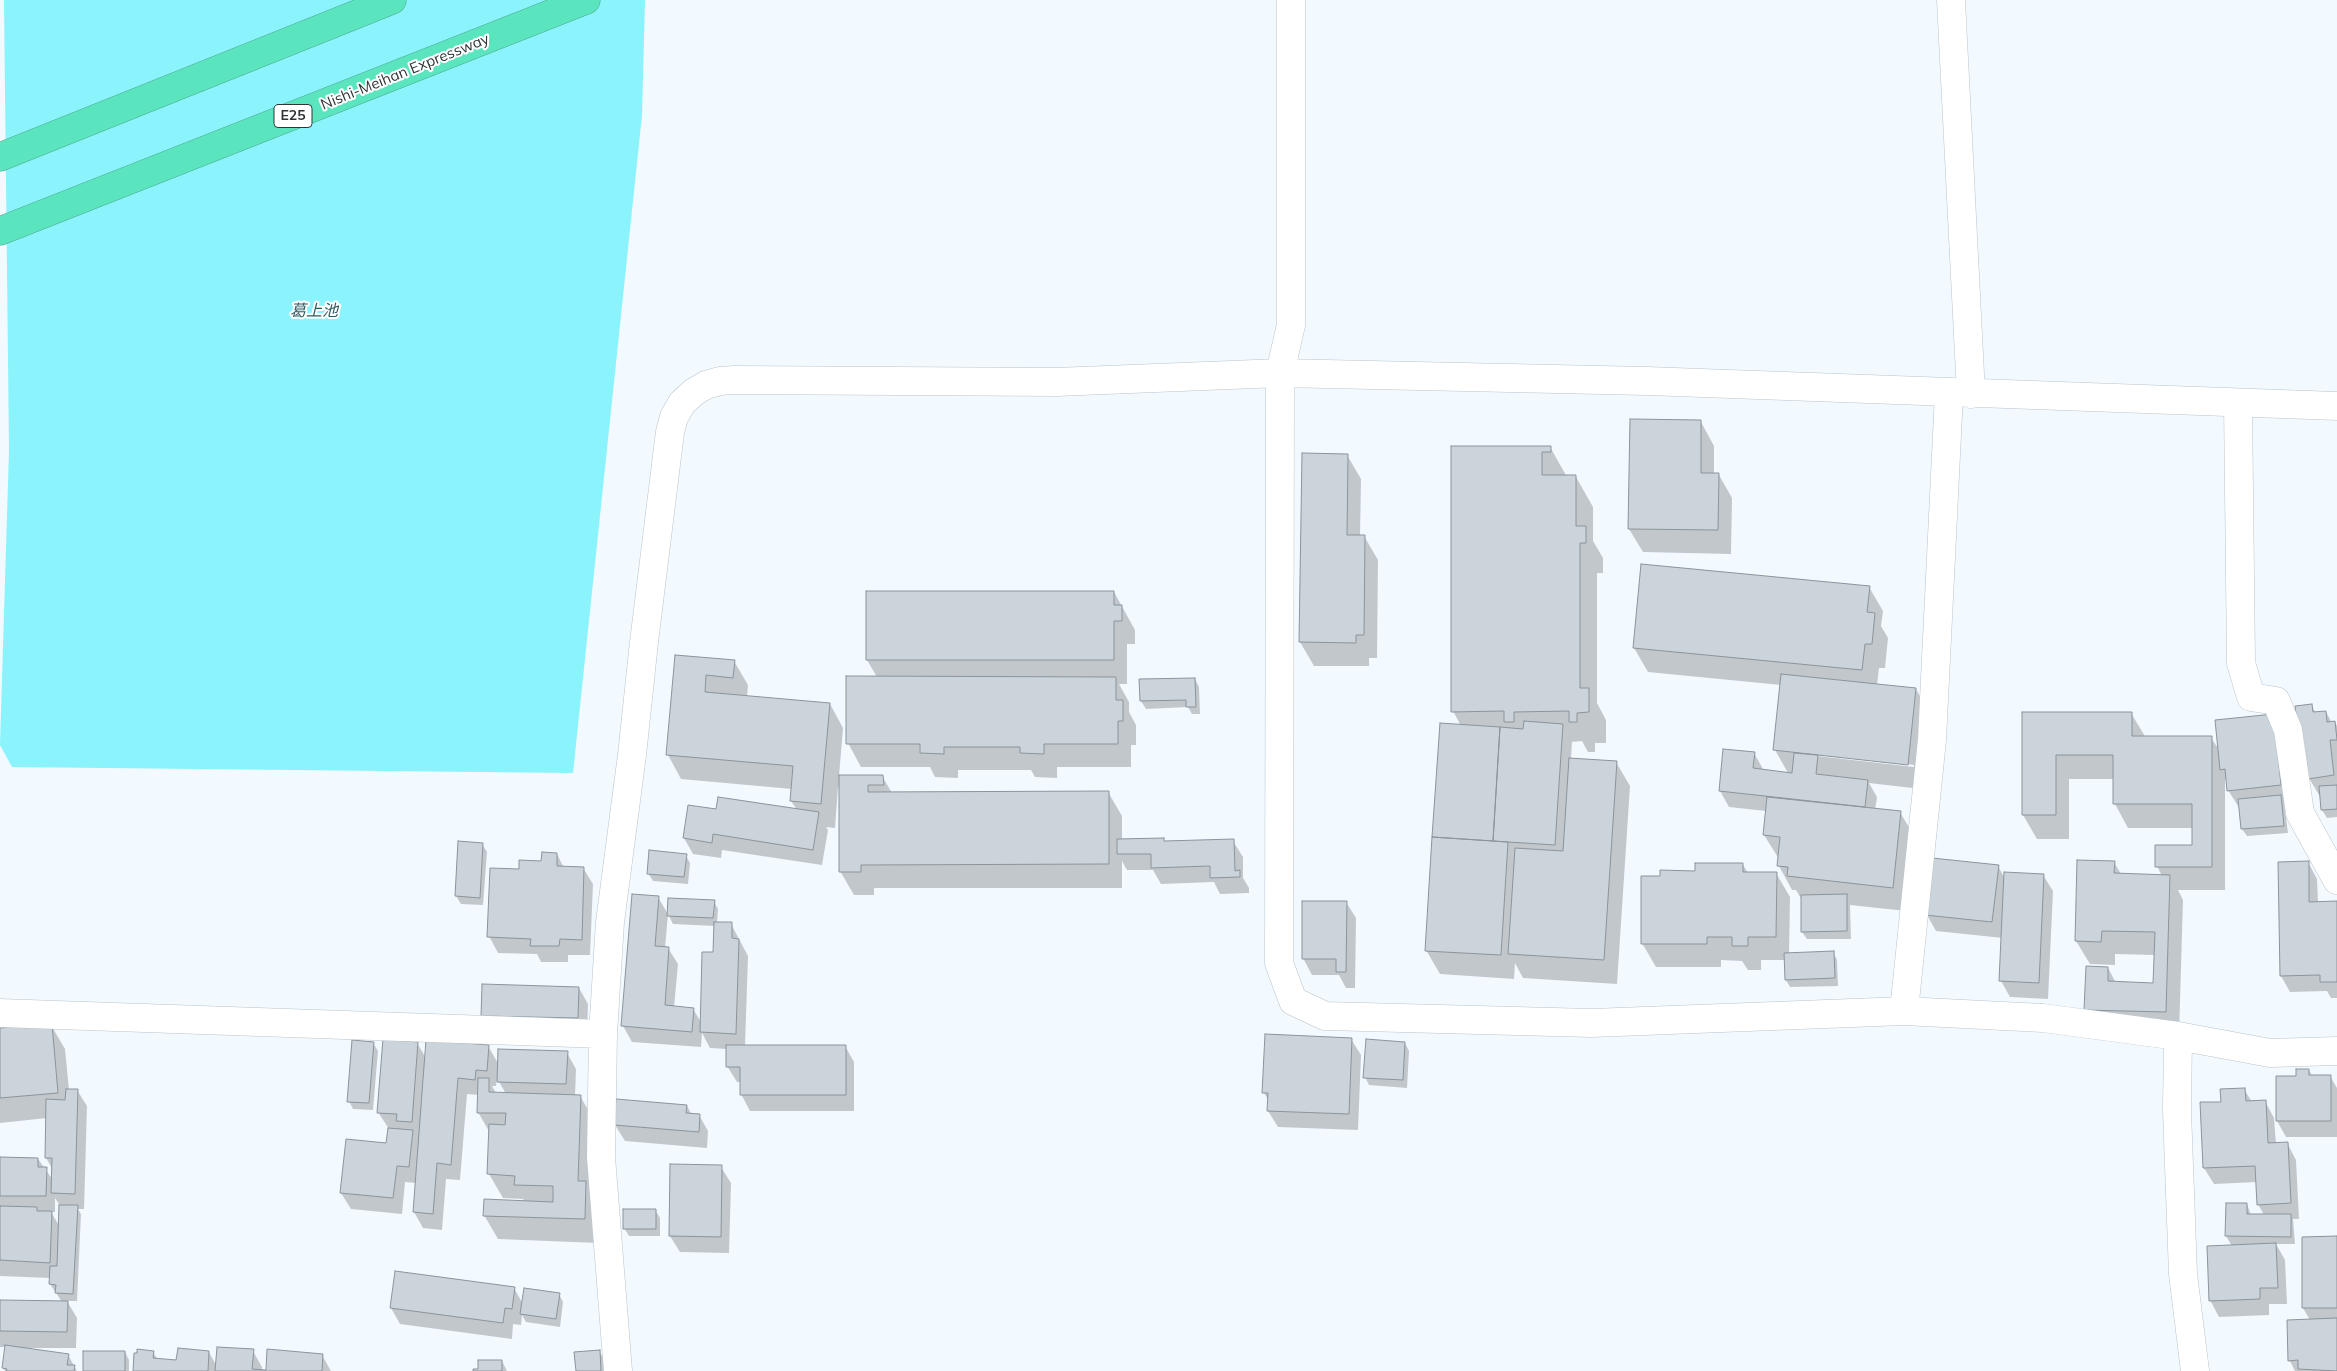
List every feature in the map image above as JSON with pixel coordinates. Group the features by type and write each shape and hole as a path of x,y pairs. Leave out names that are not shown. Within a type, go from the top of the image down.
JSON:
{"highway":[{"path":"0,157 392,0"},
{"name":"Nishi-Meihan Expressway","path":"0,231 586,0"}],"street":[{"path":"1291,0 1291,325 1280,373 1280,963 1293,1001 1325,1016 1592,1023 1904,1011 2043,1018 2178,1036 2270,1053 2337,1051"},
{"path":"1904,1011 1932,740 1960,394 1951,0"},
{"path":"618,1371 601,1157 603,1034 610,922 632,756 668,442 674,417 682,403 694,392 706,385 734,380 1056,382 1280,373 1647,381 1960,394 2337,406"},
{"path":"2238,402 2241,664 2251,697 2276,701 2288,730 2300,813 2337,880"},
{"path":"0,1013 603,1034"},
{"path":"2178,1036 2177,1111 2183,1274 2195,1371"}],"water":[{"name":"葛上池","path":"4,0 645,0 642,115 573,773 12,767 0,745 9,450"}],"building":[{"path":"1630,419 1701,420 1701,473 1719,473 1718,530 1628,529"},
{"path":"1451,446 1551,446 1551,452 1542,452 1542,475 1576,475 1576,526 1586,526 1586,543 1580,543 1580,688 1589,688 1589,712 1577,713 1577,722 1569,722 1569,711 1514,712 1514,722 1504,722 1504,711 1451,712"},
{"path":"1302,453 1348,454 1347,535 1365,535 1364,635 1356,635 1356,643 1299,642"},
{"path":"1641,564 1870,586 1867,612 1875,613 1872,644 1865,644 1862,670 1633,648"},
{"path":"866,591 1114,591 1114,605 1122,605 1122,621 1114,621 1114,660 866,660"},
{"path":"675,655 735,660 733,678 706,675 705,692 830,703 821,804 790,801 793,766 666,755"},
{"path":"1781,674 1916,688 1908,765 1773,750"},
{"path":"846,676 1116,677 1116,700 1123,700 1123,721 1118,721 1118,744 1044,744 1044,754 1020,753 1020,747 944,747 944,754 920,753 920,744 846,744"},
{"path":"1195,678 1196,707 1186,707 1186,700 1140,701 1139,679"},
{"path":"2312,704 2313,712 2326,711 2327,722 2335,721 2337,740 2330,740 2334,775 2308,779 2301,758 2295,706"},
{"path":"2022,712 2132,712 2132,736 2212,736 2212,867 2155,867 2155,845 2192,845 2192,804 2113,804 2113,755 2056,755 2056,815 2022,815"},
{"path":"2274,714 2281,785 2227,791 2225,769 2220,770 2215,720"},
{"path":"1524,721 1563,724 1555,845 1493,841 1500,727 1523,729"},
{"path":"1440,723 1500,727 1493,841 1432,837"},
{"path":"1723,749 1755,752 1753,768 1792,773 1794,753 1818,755 1816,774 1868,780 1865,807 1719,791"},
{"path":"1569,758 1617,761 1604,960 1508,954 1515,848 1563,851"},
{"path":"839,775 883,775 884,785 868,785 868,792 1109,791 1109,864 861,865 861,872 839,872"},
{"path":"2337,785 2337,809 2321,810 2319,786"},
{"path":"2281,795 2284,826 2241,829 2238,799"},
{"path":"718,797 819,812 813,850 713,834 712,843 683,838 688,805 716,809"},
{"path":"1767,797 1901,811 1893,888 1787,876 1788,867 1777,866 1780,837 1763,835"},
{"path":"1432,837 1508,842 1501,955 1425,951"},
{"path":"1164,838 1164,841 1234,839 1235,871 1240,870 1240,877 1210,878 1210,866 1151,868 1151,854 1117,854 1117,839"},
{"path":"458,841 483,843 480,898 455,896"},
{"path":"649,850 687,854 684,877 647,874"},
{"path":"542,852 557,853 557,866 584,867 582,940 560,939 559,946 530,946 531,939 487,937 490,868 519,869 519,860 541,861"},
{"path":"1932,858 1999,865 1992,922 1925,915"},
{"path":"2077,860 2115,861 2114,873 2170,875 2166,1012 2084,1010 2086,966 2108,967 2108,981 2153,983 2155,932 2102,931 2101,942 2075,941"},
{"path":"2309,861 2309,902 2337,901 2337,982 2320,982 2320,975 2280,976 2278,862"},
{"path":"1695,863 1743,863 1743,872 1777,872 1776,937 1748,937 1748,946 1732,946 1732,937 1707,937 1707,944 1641,944 1641,876 1660,876 1660,870 1695,871"},
{"path":"2004,872 2044,874 2039,983 1999,981"},
{"path":"632,894 659,896 655,946 669,947 665,1005 694,1008 692,1032 621,1026"},
{"path":"1847,894 1847,931 1801,932 1801,895"},
{"path":"668,898 715,900 713,918 667,916"},
{"path":"1302,901 1347,901 1346,972 1336,972 1336,959 1302,959"},
{"path":"714,922 732,922 732,938 739,939 736,1034 700,1032 702,952 713,952"},
{"path":"1834,951 1835,978 1785,980 1784,953"},
{"path":"482,984 579,987 578,1018 481,1016"},
{"path":"52,1024 58,1093 0,1098 0,1028"},
{"path":"1265,1034 1352,1038 1349,1114 1267,1111 1268,1093 1262,1093"},
{"path":"383,1039 418,1042 412,1122 396,1121 397,1114 377,1113"},
{"path":"1366,1039 1405,1042 1403,1080 1363,1078"},
{"path":"352,1040 374,1042 369,1103 347,1102"},
{"path":"426,1040 489,1045 487,1071 476,1070 475,1080 458,1078 451,1165 437,1163 433,1214 413,1212"},
{"path":"726,1045 846,1045 846,1095 740,1095 740,1067 726,1067"},
{"path":"498,1049 568,1051 566,1084 497,1082"},
{"path":"2296,1069 2309,1069 2309,1075 2331,1075 2331,1121 2276,1121 2276,1076 2296,1076"},
{"path":"478,1078 489,1078 489,1092 581,1095 578,1181 586,1181 585,1219 483,1216 484,1199 553,1202 553,1186 514,1185 515,1176 487,1174 489,1124 505,1125 506,1113 477,1113"},
{"path":"2245,1088 2246,1101 2266,1100 2268,1143 2288,1142 2291,1203 2257,1205 2255,1166 2203,1168 2200,1102 2221,1102 2220,1089"},
{"path":"66,1089 78,1089 75,1194 51,1193 52,1158 45,1158 46,1099 65,1100"},
{"path":"616,1099 687,1105 686,1113 700,1114 699,1132 614,1125"},
{"path":"388,1128 413,1130 409,1167 397,1166 393,1198 340,1193 346,1139 386,1143"},
{"path":"0,1157 38,1158 38,1167 47,1167 46,1196 0,1196"},
{"path":"670,1164 722,1165 721,1237 669,1236"},
{"path":"2226,1203 2247,1203 2247,1214 2291,1214 2291,1237 2225,1236"},
{"path":"59,1205 78,1205 73,1294 55,1293 56,1285 49,1284 50,1266 57,1266"},
{"path":"0,1206 37,1207 37,1211 52,1211 50,1263 0,1260"},
{"path":"623,1209 656,1209 656,1229 623,1229"},
{"path":"2337,1236 2337,1308 2302,1308 2302,1237"},
{"path":"2276,1243 2278,1288 2260,1288 2260,1299 2209,1301 2207,1246"},
{"path":"395,1271 515,1287 512,1309 505,1308 503,1323 390,1308"},
{"path":"524,1288 560,1293 556,1319 520,1314"},
{"path":"0,1300 68,1301 67,1332 0,1331"},
{"path":"2337,1318 2337,1371 2298,1369 2298,1360 2288,1361 2287,1320"},
{"path":"5,1345 69,1354 67,1365 75,1365 74,1371 6,1371 7,1369 2,1368"},
{"path":"217,1347 254,1349 252,1369 266,1370 267,1349 323,1354 322,1371 215,1371"},
{"path":"178,1348 209,1351 208,1371 133,1371 134,1353 137,1353 137,1349 154,1351 153,1358 176,1360"},
{"path":"600,1350 601,1371 576,1371 574,1352"},
{"path":"83,1351 125,1351 125,1371 83,1371"},
{"path":"478,1360 502,1360 502,1371 473,1371 473,1369 478,1369"}]}
